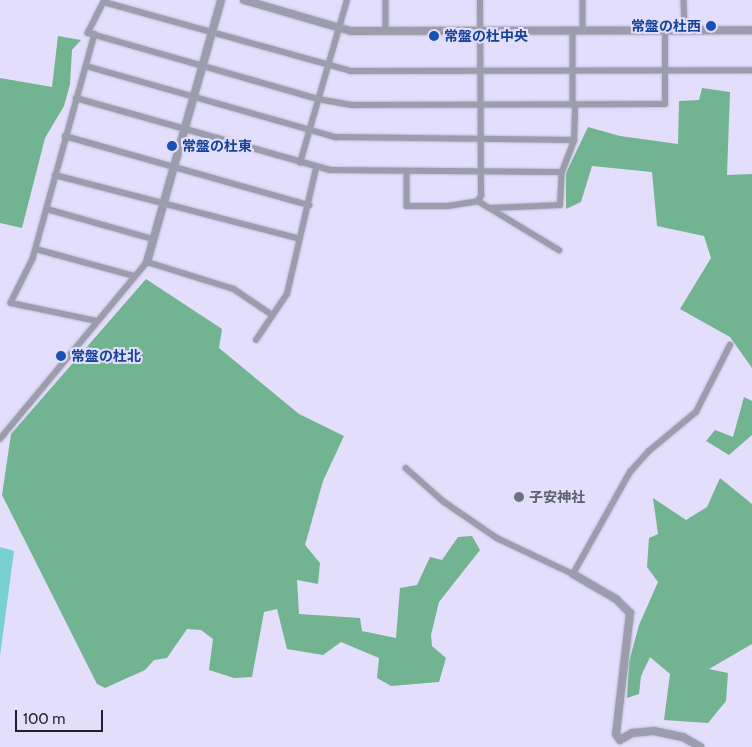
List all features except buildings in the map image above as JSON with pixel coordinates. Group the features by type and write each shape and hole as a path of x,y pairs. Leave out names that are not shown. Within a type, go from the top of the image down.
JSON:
{"street":[{"path":"0,439 147,262 221,0"},
{"path":"244,0 338,28 386,31 752,30"},
{"path":"300,163 347,0"},
{"path":"386,0 386,31"},
{"path":"478,201 481,172 480,0"},
{"path":"583,0 583,30"},
{"path":"684,0 685,30"},
{"path":"665,30 665,70 665,104 574,105 357,105 318,99 88,33 104,1 328,66 360,71 574,70 665,70 752,70"},
{"path":"491,208 560,205 562,172 574,140 573,30"},
{"path":"95,34 65,136 36,249 11,303 97,321"},
{"path":"86,66 309,131 362,139 481,138 574,140"},
{"path":"76,98 316,168 341,172 562,172"},
{"path":"65,136 174,165 309,205"},
{"path":"256,340 271,314 287,294 316,168"},
{"path":"407,172 407,206 448,206 478,201 559,250"},
{"path":"55,175 300,239"},
{"path":"47,209 153,239"},
{"path":"36,249 134,276"},
{"path":"147,262 234,289 271,314"},
{"path":"573,574 630,472 649,451 696,412 730,345"},
{"path":"406,468 443,501 497,538 573,574 616,599 630,613 616,734 619,744 632,733 654,731 683,738 700,747"}],"shaded area":[{"path":"58,36 81,40 72,50 70,84 64,106 45,138 22,228 0,223 0,78 52,87"},
{"path":"702,88 730,92 727,175 752,174 752,368 730,337 680,309 711,258 704,236 657,226 652,172 592,166 581,202 566,209 566,173 588,127 620,136 678,144 679,101 699,100"},
{"path":"146,279 222,329 219,348 299,414 344,436 323,481 305,545 320,563 318,584 297,580 299,614 360,618 362,631 396,638 400,588 417,585 430,557 442,560 458,537 472,536 480,550 439,602 431,635 432,646 446,658 439,682 391,686 377,678 379,658 341,642 323,655 287,649 277,609 264,612 252,677 234,678 209,670 213,639 201,630 187,629 167,658 154,660 145,670 105,688 97,684 2,495 11,434"},
{"path":"744,397 752,401 752,435 729,455 706,441 715,430 733,437"},
{"path":"720,478 752,504 752,644 709,669 728,673 726,701 708,723 664,720 670,674 650,657 641,676 639,694 627,698 629,662 639,625 658,582 647,567 649,538 658,534 653,498 686,520 707,507"},
{"path":"0,547 14,551 0,656"}],"place":[{"name":"常盤の杜西","path":"711,26"},
{"name":"常盤の杜中央","path":"434,36"},
{"name":"常盤の杜東","path":"172,146"},
{"name":"常盤の杜北","path":"61,356"},
{"name":"子安神社","path":"519,497"}]}
